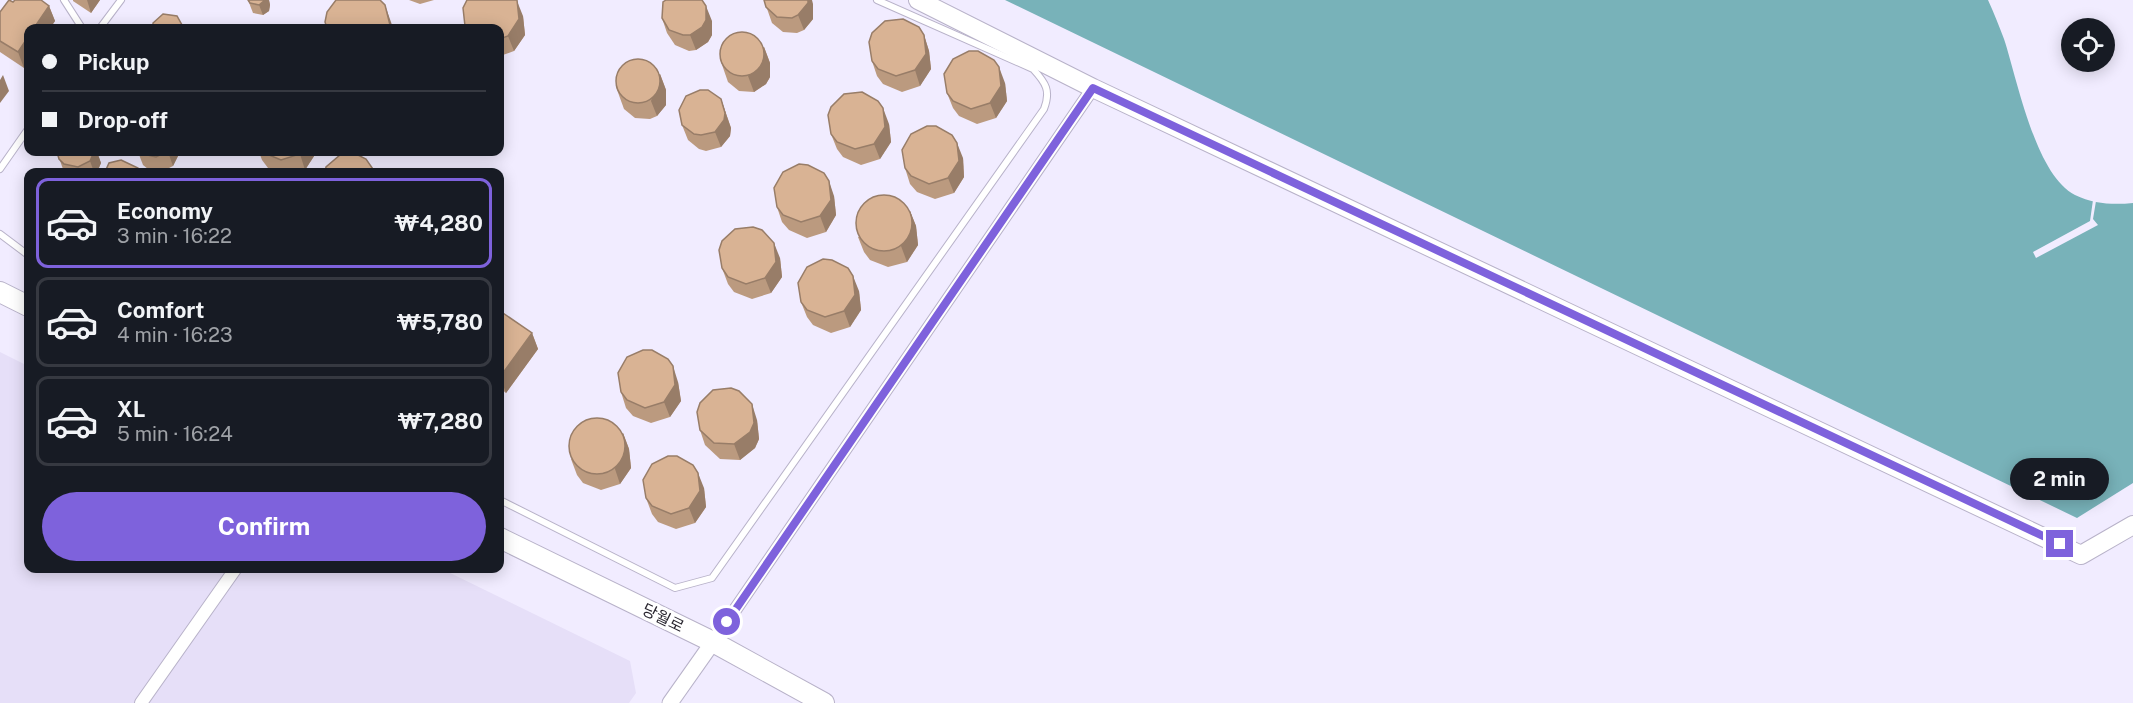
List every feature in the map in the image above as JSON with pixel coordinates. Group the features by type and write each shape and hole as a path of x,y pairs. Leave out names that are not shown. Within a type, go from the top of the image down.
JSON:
{"main road":[{"path":"918,0 1093,88 2081,555 2133,525"},
{"path":"0,292 24,304"},
{"name":"당월로","path":"504,540 713,642 824,703"}],"street":[{"path":"670,703 1093,88"},
{"path":"141,703 232,573"}],"lane":[{"path":"64,0 79,24"},
{"path":"103,24 121,0"},
{"path":"504,502 675,588 712,578 1044,109 1049,97 1046,82 1034,69 877,0"},
{"path":"0,169 24,135"},
{"path":"0,234 24,252"}],"shaded area":[{"path":"1005,0 1988,0 2004,39 2029,124 2049,168 2061,184 2082,198 2104,203 2133,203 2133,483 2077,518"},
{"path":"0,352 24,364 24,573 450,573 630,661 636,693 629,703 0,703"}],"pier":[{"path":"2093,200 2096,201 2093,219 2098,225 2036,258 2033,252 2090,221"}],"building":[{"path":"9,0 13,2 15,0 41,0 49,6 37,24 24,24 24,43 18,52 0,41 0,12"},
{"path":"248,0 265,0 259,5 250,3"},
{"path":"336,0 380,0 385,5 390,24 326,24 327,12"},
{"path":"467,0 517,0 519,19 508,36 504,38 504,24 465,24 463,8"},
{"path":"666,0 702,0 706,6 706,20 702,27 690,35 669,30 662,18 663,2"},
{"path":"764,0 808,0 808,3 798,15 792,18 777,17 766,7"},
{"path":"163,14 177,16 181,24 153,24"},
{"path":"903,19 919,27 924,35 926,54 915,70 896,76 878,69 872,61 869,42 872,33 885,21"},
{"path":"742,32 751,33 758,38 763,45 763,63 758,70 751,75 742,76 733,75 726,70 721,63 720,54 721,45 726,38 733,33"},
{"path":"969,51 978,51 994,60 999,67 1001,86 990,103 971,109 953,101 947,93 944,74 953,59"},
{"path":"638,59 647,60 654,65 659,72 659,90 654,97 647,102 638,103 629,102 622,97 617,90 616,81 617,72 622,65 629,60"},
{"path":"700,90 708,90 721,99 725,113 724,120 715,132 701,135 694,134 682,125 679,110 686,96"},
{"path":"862,92 878,101 883,108 885,127 874,144 855,149 837,142 831,134 828,115 831,107 844,94"},
{"path":"927,126 936,126 952,135 957,143 959,161 948,178 929,184 911,176 905,168 902,150 911,134"},
{"path":"58,156 92,156 90,161 78,167 64,164"},
{"path":"272,156 294,156 281,160"},
{"path":"339,156 360,156 366,159 372,168 326,168"},
{"path":"121,160 138,168 107,168 109,163"},
{"path":"799,164 808,165 824,173 829,181 831,200 820,216 801,222 783,215 777,207 774,188 783,172"},
{"path":"879,195 889,195 904,203 910,212 912,223 910,234 904,243 889,251 879,251 868,246 861,239 856,228 856,218 861,207 868,200"},
{"path":"753,227 762,230 774,243 776,262 765,278 746,284 728,277 722,268 719,250 722,241 735,229"},
{"path":"823,259 832,260 848,268 853,276 855,295 844,311 825,317 807,310 801,302 798,283 807,267"},
{"path":"504,314 532,333 504,372"},
{"path":"643,350 652,350 668,359 673,366 675,385 664,402 645,408 627,400 621,392 618,373 627,357"},
{"path":"731,388 739,391 752,404 754,423 750,432 734,444 714,443 700,430 697,412 700,403 713,390"},
{"path":"592,418 602,418 617,426 623,435 625,446 623,457 617,466 602,474 592,474 581,469 574,462 569,451 569,441 574,430 581,423"},
{"path":"668,456 677,456 693,465 698,473 700,491 689,508 671,514 652,506 646,498 643,480 652,464"}],"route":[{"path":"727,622 1093,88 2060,544"}]}
